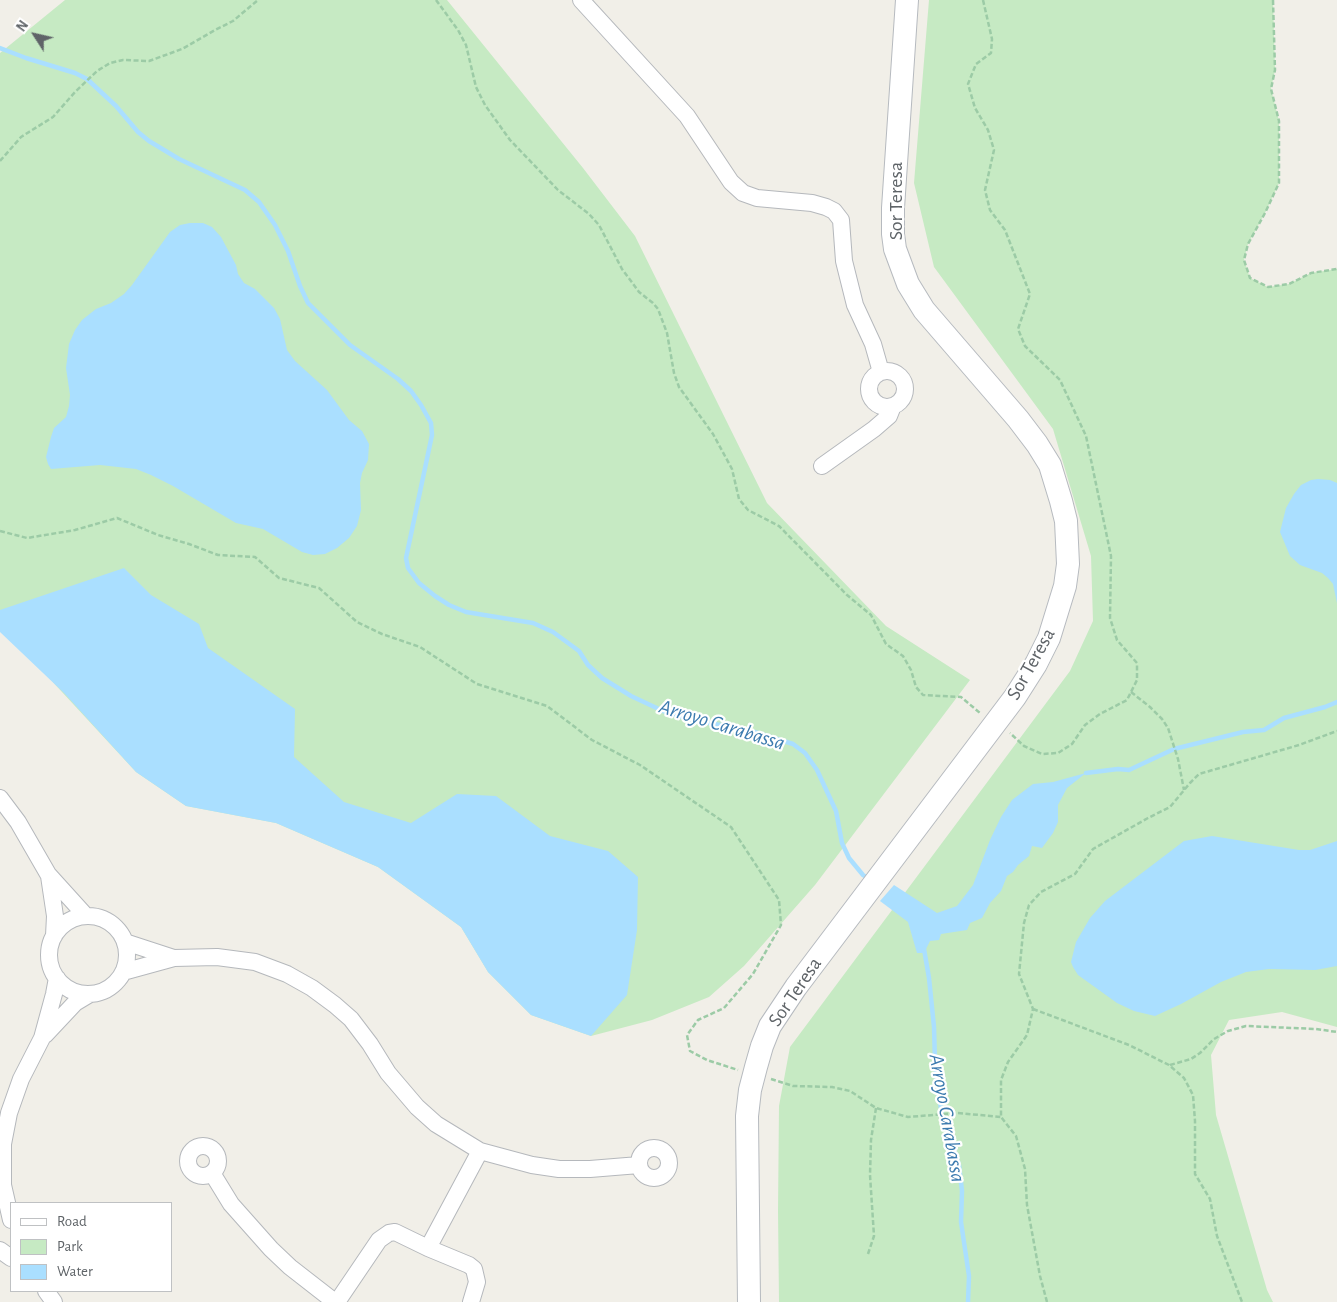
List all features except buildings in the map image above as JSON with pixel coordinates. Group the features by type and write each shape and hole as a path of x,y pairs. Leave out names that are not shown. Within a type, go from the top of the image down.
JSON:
{"street":[{"path":"581,0 687,116 731,182 743,192 757,198 812,202 834,211 841,220 844,261 855,305 873,344 882,372"},
{"name":"Sor Teresa","path":"749,1302 747,1116 756,1067 765,1039 780,1010 1016,697 1049,638 1065,586 1068,564 1066,521 1050,465 1038,444 1018,419 924,310 908,284 895,249 893,208 907,0"},
{"path":"882,372 895,373 901,377 904,383 903,397 893,406 879,405 870,394 872,381 882,372"},
{"path":"822,466 874,429 888,416 893,406"},
{"path":"0,798 18,822 48,874 86,916"},
{"path":"48,874 55,916 54,936 49,958 52,968 56,978 66,987 77,992 90,994"},
{"path":"42,1038 75,1003 90,994 109,988 117,981 127,962 125,942 119,931 110,922 99,917 86,916 73,919 62,926 54,936"},
{"path":"125,942 174,958"},
{"path":"123,972 174,958 217,957 255,962 287,974 312,988 335,1005 351,1019 370,1044 388,1073 416,1107 436,1124 480,1151 532,1165 559,1169 590,1170 639,1165"},
{"path":"10,1216 3,1185 3,1144 9,1113 21,1079 42,1038 54,994 56,978"},
{"path":"428,1248 480,1151"},
{"path":"212,1173 231,1204 271,1249 290,1267 336,1302 383,1236 395,1232 469,1265 474,1269 477,1282 471,1302"}],"path":[{"path":"0,161 21,137 53,117 97,71 110,63 123,60 149,61 182,50 234,21 258,0"},
{"path":"436,0 458,30 466,45 476,87 485,105 510,140 558,190 589,214 599,225 622,269 639,292 658,309 668,333 674,373 680,387 714,434 732,469 739,499 748,510 779,526 848,596 872,615 886,644 903,656 911,670 916,687 923,695 961,697 983,715"},
{"path":"984,0 992,39 991,53 976,64 968,84 975,108 988,130 994,150 985,190 990,210 1005,230 1030,294 1018,329 1025,346 1060,380 1086,436 1111,556 1110,618 1117,640 1137,663 1137,680 1127,700 1100,714 1085,726 1072,744 1058,753 1042,754 1024,746 1010,733"},
{"path":"1273,0 1275,70 1271,89 1279,121 1279,183 1248,244 1244,260 1250,278 1268,287 1289,284 1311,273 1337,269"},
{"path":"0,531 27,538 75,530 117,518 158,535 218,555 255,557 279,578 319,588 357,622 382,634 420,648 478,684 547,706 592,740 640,765 731,827 779,900 781,925 753,974 742,988 724,1008 698,1020 687,1035 690,1051 708,1060 739,1070"},
{"path":"1131,692 1162,719 1173,739 1184,790"},
{"path":"1047,1302 1040,1276 1027,1205 1025,1169 1016,1136 1001,1117 1001,1080 1008,1062 1027,1036 1033,1008 1020,974 1024,923 1029,905 1040,892 1075,874 1093,849 1170,807 1199,774 1282,750 1337,731"},
{"path":"1033,1008 1129,1044 1169,1065 1184,1078 1193,1095 1195,1174 1210,1199 1216,1236 1242,1302"},
{"path":"1169,1065 1191,1059 1200,1054 1214,1039 1228,1031 1246,1026 1316,1029 1337,1032"},
{"path":"766,1078 793,1086 832,1087 850,1091 876,1108 908,1117 958,1113 1001,1117"},
{"path":"868,1254 874,1236 870,1140 876,1108"}],"green space":[{"path":"65,0 447,0 583,168 635,236 767,503 886,626 970,680 815,885 744,966 709,997 652,1020 591,1036 531,1015 488,972 461,927 378,867 276,823 186,806 136,772 0,625 0,53"},
{"path":"929,0 1273,0 1275,70 1271,89 1279,121 1279,183 1248,244 1244,260 1250,278 1268,287 1289,284 1311,273 1337,269 1337,1027 1282,1012 1229,1020 1211,1055 1216,1115 1267,1290 1273,1302 779,1302 779,1106 790,1047 1070,671 1093,621 1091,556 1053,429 934,267 914,183"}],"water":[{"path":"203,223 212,227 221,237 244,283 255,289 274,308 280,319 287,350 295,361 327,390 349,420 362,431 369,444 368,460 360,483 361,510 357,526 349,538 337,548 325,554 313,555 302,552 263,529 236,523 173,486 136,469 100,465 51,469 48,464 46,457 54,428 66,417 69,406 70,395 66,368 69,344 75,330 82,320 96,309 111,303 124,294 170,232 180,225"},
{"path":"1318,479 1337,483 1337,603 1333,584 1322,573 1300,565 1290,556 1280,532 1286,508 1294,494 1301,485"},
{"path":"124,568 151,595 199,624 208,648 295,709 294,757 344,802 411,823 457,794 496,796 550,836 608,851 638,877 637,930 627,995 591,1036 531,1015 488,972 461,927 378,867 276,823 186,806 136,772 64,693 0,632 0,610"},
{"path":"1086,773 1067,788 1058,805 1058,822 1053,833 1042,848 1032,846 1029,856 1007,876 1001,891 990,903 982,918 970,923 967,930 941,934 939,940 930,941 924,953 917,953 908,922 880,901 894,885 937,913 957,906 973,885 990,840 1012,800 1033,784 1053,782"},
{"path":"1212,836 1299,850 1310,850 1337,841 1337,966 1315,970 1269,969 1246,972 1221,982 1155,1016 1134,1011 1117,1003 1078,975 1071,962 1076,942 1090,918 1105,901 1184,841"}],"waterway":[{"name":"Arroyo Carabassa","path":"0,48 75,73 87,79 149,141 179,159 245,190 259,202 275,225 288,251 308,303 350,345 398,379 411,391 431,423 432,435 406,558 408,568 419,583 449,605 466,612 533,623 553,632 579,651 588,665 602,678 631,696 663,711 692,720 748,730 793,744 805,753 817,770 836,811 842,843 849,858 863,875 870,880"},
{"path":"1086,773 1118,769 1129,770 1174,749 1243,732 1264,730 1284,718 1337,702"},
{"name":"Arroyo Carabassa","path":"924,949 934,1027 938,1091 942,1114 959,1165 962,1191 961,1222 969,1276 968,1302"}]}
